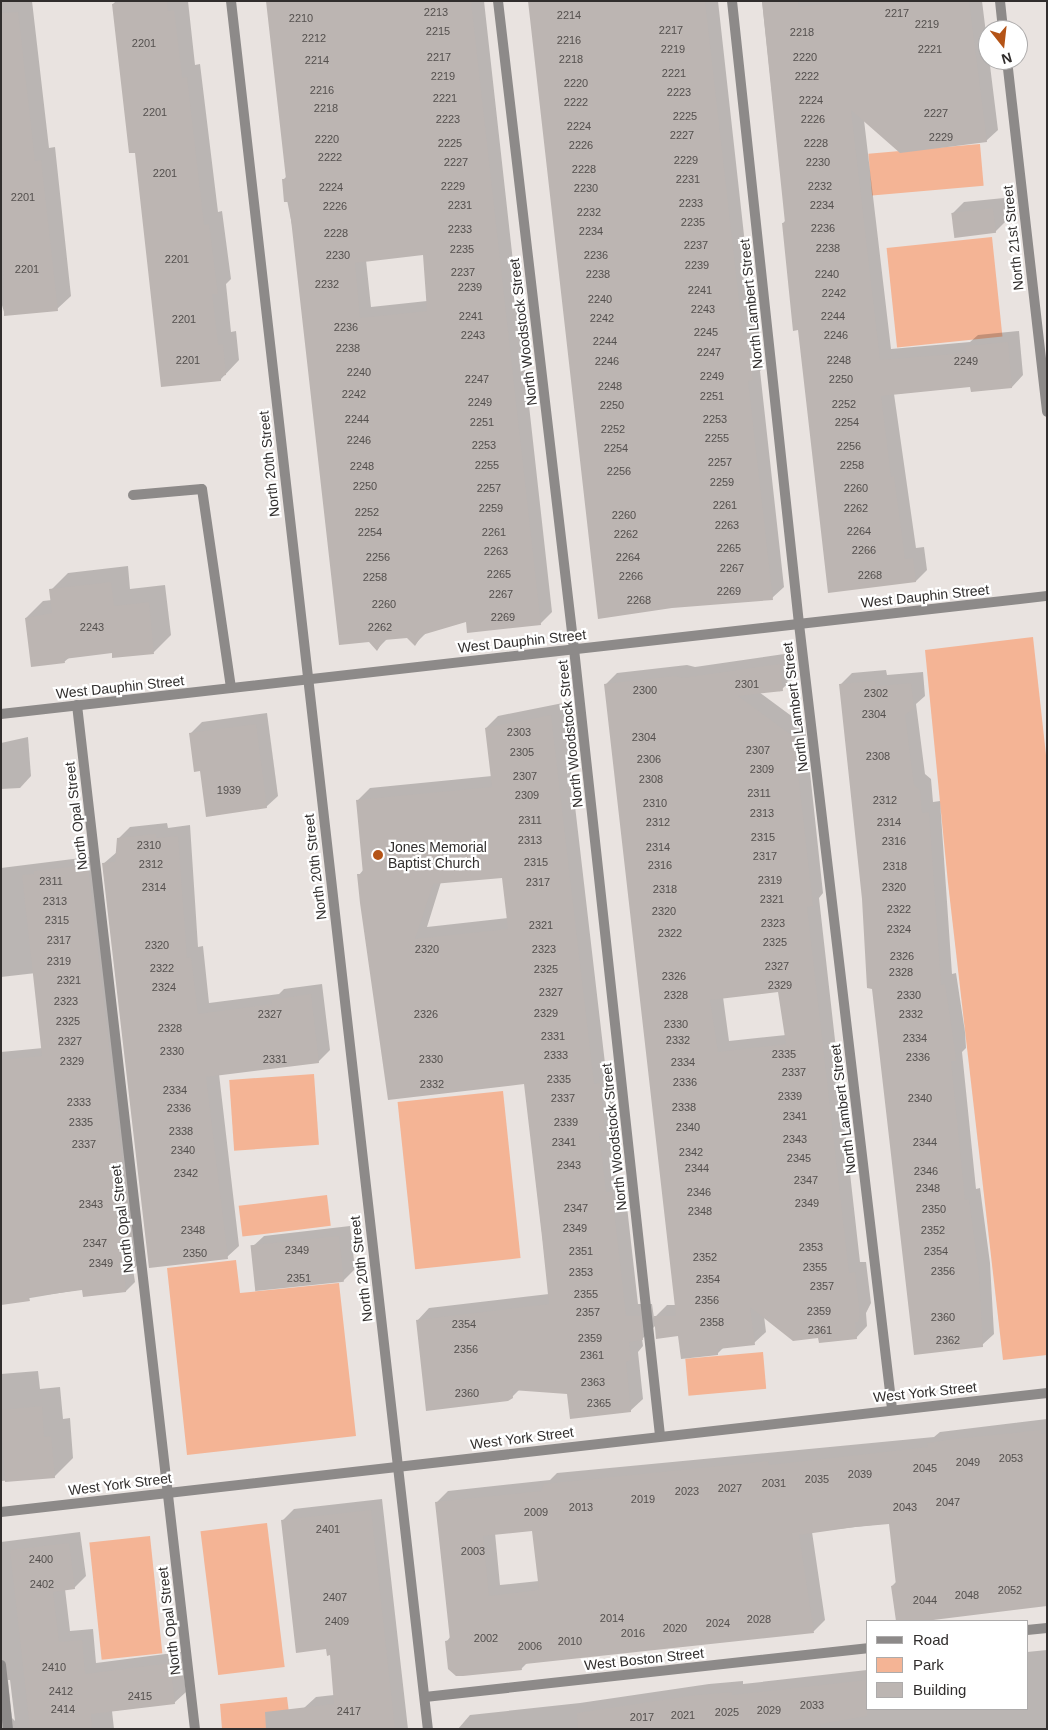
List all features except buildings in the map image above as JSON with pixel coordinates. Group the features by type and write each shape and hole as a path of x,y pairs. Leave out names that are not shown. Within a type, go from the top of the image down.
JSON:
{"street":[{"name":"North 20th Street","path":"231,1 428,1729"},
{"name":"North Woodstock Street","path":"498,1 574,649 660,1435"},
{"name":"North Lambert Street","path":"732,1 799,624 892,1408"},
{"path":"1000,1 1002,20"},
{"name":"North 21st Street","path":"1008,70 1047,412"},
{"path":"133,496 202,489 231,688"},
{"name":"West Dauphin Street","path":"1,714 1047,596"},
{"name":"North Opal Street","path":"77,705 195,1729"},
{"name":"West York Street","path":"1,1512 892,1408 1047,1393"},
{"path":"1028,1630 1047,1628"},
{"name":"West Boston Street","path":"425,1698 866,1648"},
{"path":"1,1665 8,1729"}],"green space":[{"path":"980,144 984,186 872,196 868,154"},
{"path":"992,237 1002,336 897,348 887,248"},
{"path":"1033,637 1047,764 1047,1355 1003,1360 948,883 925,650"},
{"path":"314,1074 319,1145 234,1151 229,1080"},
{"path":"503,1091 521,1258 415,1269 398,1102"},
{"path":"327,1195 331,1226 242,1237 239,1206"},
{"path":"236,1260 240,1293 339,1283 356,1436 187,1455 167,1268"},
{"path":"763,1352 766,1389 689,1396 685,1359"},
{"path":"267,1523 285,1667 218,1675 200,1531"},
{"path":"150,1536 162,1653 102,1660 89,1542"},
{"path":"287,1697 291,1729 222,1729 220,1704"}],"place":[{"name":"Jones Memorial Baptist Church","path":"378,855"}]}
